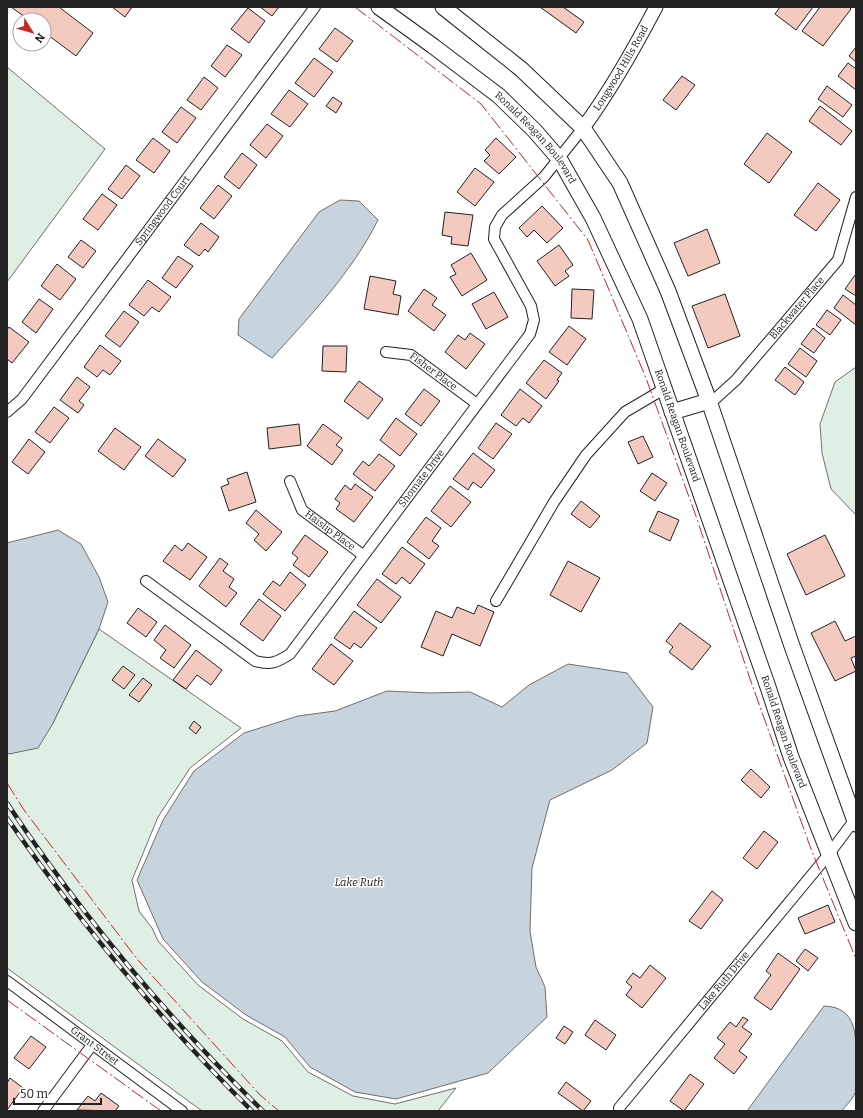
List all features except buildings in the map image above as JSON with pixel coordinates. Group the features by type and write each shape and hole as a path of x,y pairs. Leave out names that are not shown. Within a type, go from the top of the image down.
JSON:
{"main road":[{"name":"Ronald Reagan Boulevard","path":"379,7 434,46 499,96 535,131 560,160 592,218 619,271 640,319 791,757 856,923"},
{"path":"443,7 521,69 583,128 620,183 668,291 709,401 797,661 855,821"},
{"path":"672,412 709,401"}],"street":[{"name":"Springwood Court","path":"7,412 26,393 316,7"},
{"name":"Longwood Hills Road","path":"583,128 597,110 629,57 656,7"},
{"name":"Shomate Drive","path":"146,581 255,661 266,664 278,662 290,654 530,334 534,320 531,306 494,239 495,227 502,215 544,177 560,160 583,128"},
{"name":"Blackwater Place","path":"709,401 715,399 736,380 834,265 843,245 856,197"},
{"name":"Fisher Place","path":"386,352 411,355 477,404"},
{"path":"496,601 554,502 586,455 624,412 664,389"},
{"name":"Haislip Place","path":"290,481 302,510 363,555"},
{"name":"Lake Ruth Drive","path":"620,1108 855,821"},
{"name":"Grant Street","path":"7,981 182,1111"},
{"path":"43,1111 92,1045"}],"green space":[{"path":"7,67 105,149 7,282"},
{"path":"856,367 856,515 831,489 822,453 820,424 835,382"},
{"path":"99,629 241,728 190,768 158,817 132,880 139,911 152,928 158,941 198,985 243,1019 282,1041 308,1072 353,1096 395,1104 456,1088 438,1111 202,1111 7,968 7,752 9,754 52,725"}],"water":[{"path":"340,200 359,201 378,220 356,257 330,292 272,358 238,335 239,319 319,212"},
{"path":"58,530 81,544 99,577 108,602 99,629 52,725 38,748 9,754 7,752 7,543"},
{"name":"Lake Ruth","path":"568,664 627,673 653,707 647,743 612,770 550,800 532,868 530,931 536,967 545,987 547,1017 488,1073 396,1099 355,1092 310,1067 285,1037 246,1015 202,982 163,939 137,880 163,820 194,771 244,733 298,716 335,711 387,691 430,693 470,692 502,707 529,685"},
{"path":"824,1006 835,1008 843,1012 853,1025 856,1043 857,1080 856,1090 852,1098 842,1111 747,1111"}],"railway":[{"path":"7,803 35,845 95,925 127,964 193,1039 263,1111"},
{"path":"7,818 63,895 123,970 218,1077 252,1111"}],"power":[{"path":"355,7 481,104 588,240 646,378 697,519 749,676 811,849 856,959"},
{"path":"7,783 24,810 137,959 260,1095 279,1111"},
{"path":"7,1000 161,1111"}]}
